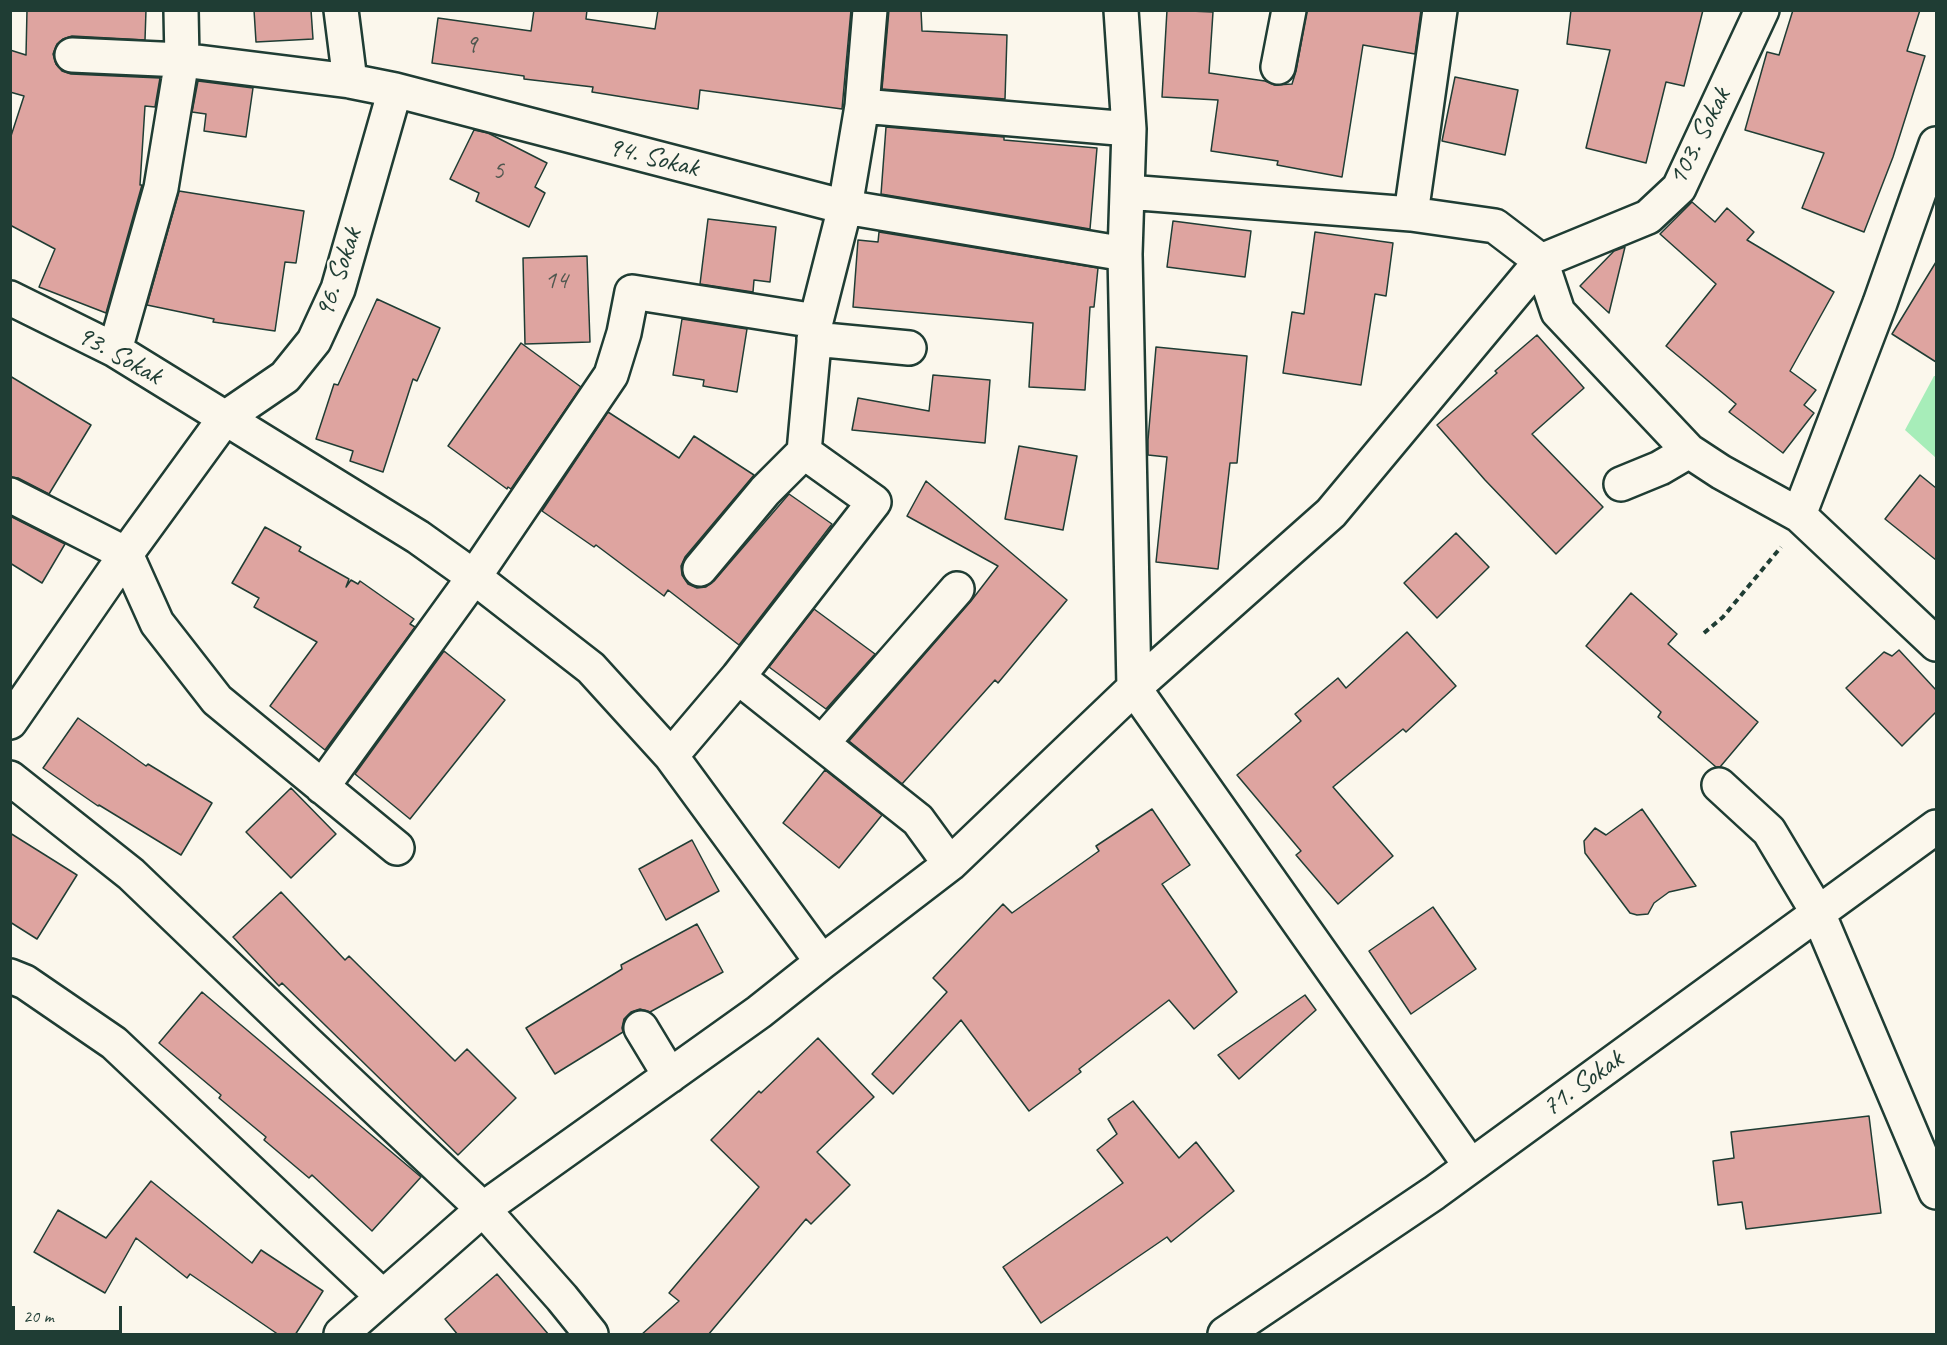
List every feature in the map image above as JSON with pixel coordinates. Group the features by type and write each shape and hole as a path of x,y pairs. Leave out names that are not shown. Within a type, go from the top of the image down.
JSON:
{"street":[{"path":"115,350 161,188 182,60 181,10"},
{"path":"341,10 350,81"},
{"path":"700,568 765,491 804,452 815,330 844,207 862,106 870,10"},
{"path":"1121,10 1129,129 1125,254 1134,688 1470,1165"},
{"path":"1278,67 1289,10"},
{"path":"1411,214 1440,10"},
{"name":"103. Sokak","path":"1540,261 1648,217 1679,188 1762,10"},
{"name":"94. Sokak","path":"72,55 182,60 350,81 396,90 844,207 1125,254"},
{"name":"96. Sokak","path":"10,722 126,554 225,418 285,377 314,341 338,289 396,90"},
{"path":"862,106 1129,129"},
{"path":"1799,515 1880,303 1936,144"},
{"path":"1127,192 1411,214 1495,226 1540,261 1558,312 1689,451 1721,472 1799,515 1936,644"},
{"path":"341,1335 382,1296 483,1209 759,1012 950,864 1134,688 1331,513 1540,261"},
{"path":"322,787 474,577 611,375 624,333 632,292 909,348"},
{"name":"93. Sokak","path":"10,298 115,350 418,537 474,577 591,668 671,756 822,962"},
{"path":"1621,484 1660,468 1689,451"},
{"path":"671,756 738,677 874,502 804,452"},
{"path":"10,495 126,554 157,623 217,700 397,848"},
{"path":"822,743 957,589"},
{"path":"738,677 918,820 950,864"},
{"path":"10,778 131,874 483,1209 562,1298 591,1335"},
{"path":"1719,785 1769,831 1818,914 1936,1192"},
{"name":"71. Sokak","path":"1225,1335 1434,1192 1936,827"},
{"path":"10,976 25,982 114,1042 382,1296"},
{"path":"641,1028 670,1076"}],"path":[{"path":"1704,633 1723,617 1783,545 1799,515"}],"green space":[{"path":"1936,376 1936,458 1905,430"}],"building":[{"path":"27,10 146,10 145,40 72,36 57,44 53,54 56,64 62,71 71,74 160,78 155,107 145,106 140,185 142,185 106,313 39,287 55,249 10,225 10,139 24,96 10,92 10,50 26,55"},
{"path":"254,10 311,10 313,39 256,42"},
{"path":"534,10 587,10 586,19 655,29 658,10 851,10 842,109 700,90 698,109 592,92 593,87 524,79 524,76 432,63 438,18 531,31"},
{"path":"889,10 921,10 922,31 1007,35 1005,99 882,89"},
{"path":"1167,10 1213,12 1209,73 1265,81 1275,85 1292,84 1307,10 1421,10 1415,54 1363,45 1342,177 1277,165 1278,161 1211,151 1218,100 1162,97"},
{"path":"1571,10 1703,10 1684,86 1666,82 1646,163 1586,148 1610,50 1567,44"},
{"path":"1793,10 1920,10 1907,51 1925,56 1893,157 1864,232 1802,208 1824,153 1745,130 1767,52 1779,55"},
{"path":"1455,77 1518,90 1505,155 1442,141"},
{"path":"198,81 253,88 246,137 204,131 206,114 192,112"},
{"path":"886,127 1097,148 1090,229 881,194"},
{"path":"474,130 488,133 547,163 535,187 545,193 529,227 476,201 479,193 450,179"},
{"path":"179,191 304,211 296,263 285,262 275,331 213,322 214,319 147,305"},
{"path":"1692,202 1715,222 1727,208 1754,232 1747,240 1834,292 1790,371 1816,390 1804,405 1814,413 1783,453 1729,412 1736,404 1666,346 1716,284 1660,234"},
{"path":"708,219 776,227 770,282 754,280 753,292 700,284"},
{"path":"1173,221 1251,231 1245,277 1167,267"},
{"path":"879,232 1098,268 1094,307 1090,307 1085,390 1029,387 1033,323 853,307 858,240 878,242"},
{"path":"1315,232 1393,243 1386,296 1375,294 1361,385 1283,373 1292,312 1304,314"},
{"path":"1625,247 1609,313 1580,286 1614,251"},
{"path":"587,256 590,342 525,344 523,258"},
{"path":"1936,262 1936,362 1892,334"},
{"path":"377,299 440,328 417,381 413,379 383,472 350,461 353,451 316,439 334,384 338,385"},
{"path":"682,319 747,329 737,392 703,386 704,380 673,375"},
{"path":"1537,335 1584,388 1532,434 1603,507 1556,554 1485,480 1437,425"},
{"path":"521,343 581,387 511,489 508,487 507,489 448,446"},
{"path":"1156,347 1247,356 1237,463 1230,463 1218,569 1156,562 1167,457 1148,455"},
{"path":"933,375 990,380 985,443 852,430 858,398 929,411"},
{"path":"10,376 91,425 49,494 18,478 10,477"},
{"path":"608,412 679,458 694,436 754,475 685,557 681,566 682,575 688,584 697,588 706,587 714,581 789,494 832,524 739,645 668,590 664,596 596,545 594,547 542,511"},
{"path":"1019,446 1077,456 1063,530 1005,519"},
{"path":"1920,475 1936,488 1936,560 1885,519"},
{"path":"926,481 1067,600 998,683 995,680 902,784 849,741 971,601 998,566 907,516"},
{"path":"10,516 65,544 42,583 10,563"},
{"path":"265,527 301,547 299,551 349,579 346,587 351,580 358,584 360,581 414,619 410,624 415,627 325,750 270,706 317,642 254,607 259,598 232,583"},
{"path":"1456,533 1489,567 1437,618 1404,583"},
{"path":"1631,593 1677,634 1668,644 1758,722 1720,767 1716,767 1658,717 1661,712 1586,646"},
{"path":"814,609 875,654 826,709 769,667"},
{"path":"1407,632 1456,686 1406,732 1403,729 1333,787 1393,856 1338,904 1296,855 1301,851 1237,775 1301,721 1295,714 1338,678 1346,688"},
{"path":"1899,650 1936,690 1936,712 1902,746 1846,688 1884,652 1892,656"},
{"path":"444,651 505,700 410,819 355,774"},
{"path":"78,718 146,766 148,764 212,803 181,855 98,806 43,768"},
{"path":"825,770 882,815 839,868 783,823"},
{"path":"291,788 336,834 291,878 246,832"},
{"path":"1152,809 1190,865 1162,884 1237,992 1194,1029 1169,1000 1079,1069 1081,1072 1029,1111 961,1020 893,1094 872,1074 947,992 933,978 1003,904 1012,913 1099,851 1096,846"},
{"path":"1642,809 1696,886 1669,892 1654,903 1648,914 1637,915 1630,913 1585,853 1584,841 1595,828 1606,835"},
{"path":"10,833 77,875 37,939 10,922"},
{"path":"692,840 719,891 666,920 639,869"},
{"path":"281,892 345,960 349,956 455,1061 467,1049 516,1098 458,1155 282,983 279,986 233,937"},
{"path":"1433,907 1476,969 1411,1014 1369,951"},
{"path":"697,924 723,972 650,1012 640,1009 631,1012 624,1019 623,1032 555,1074 526,1028 622,969 621,965"},
{"path":"202,992 421,1177 372,1231 312,1175 309,1178 264,1140 266,1137 219,1098 221,1095 159,1043"},
{"path":"1305,995 1316,1010 1239,1079 1218,1055"},
{"path":"818,1038 874,1097 817,1152 850,1185 811,1224 806,1219 708,1335 641,1335 679,1301 669,1293 759,1187 711,1140 759,1091 761,1093"},
{"path":"1133,1101 1179,1158 1196,1142 1234,1191 1171,1242 1167,1237 1041,1323 1003,1267 1123,1183 1097,1150 1117,1134 1108,1119"},
{"path":"1869,1116 1881,1213 1746,1229 1742,1202 1718,1205 1713,1161 1734,1158 1731,1132"},
{"path":"151,1181 252,1263 261,1250 323,1291 295,1335 279,1335 190,1274 187,1278 136,1238 105,1293 34,1252 58,1210 106,1238"},
{"path":"497,1274 549,1335 458,1335 445,1319"}]}
